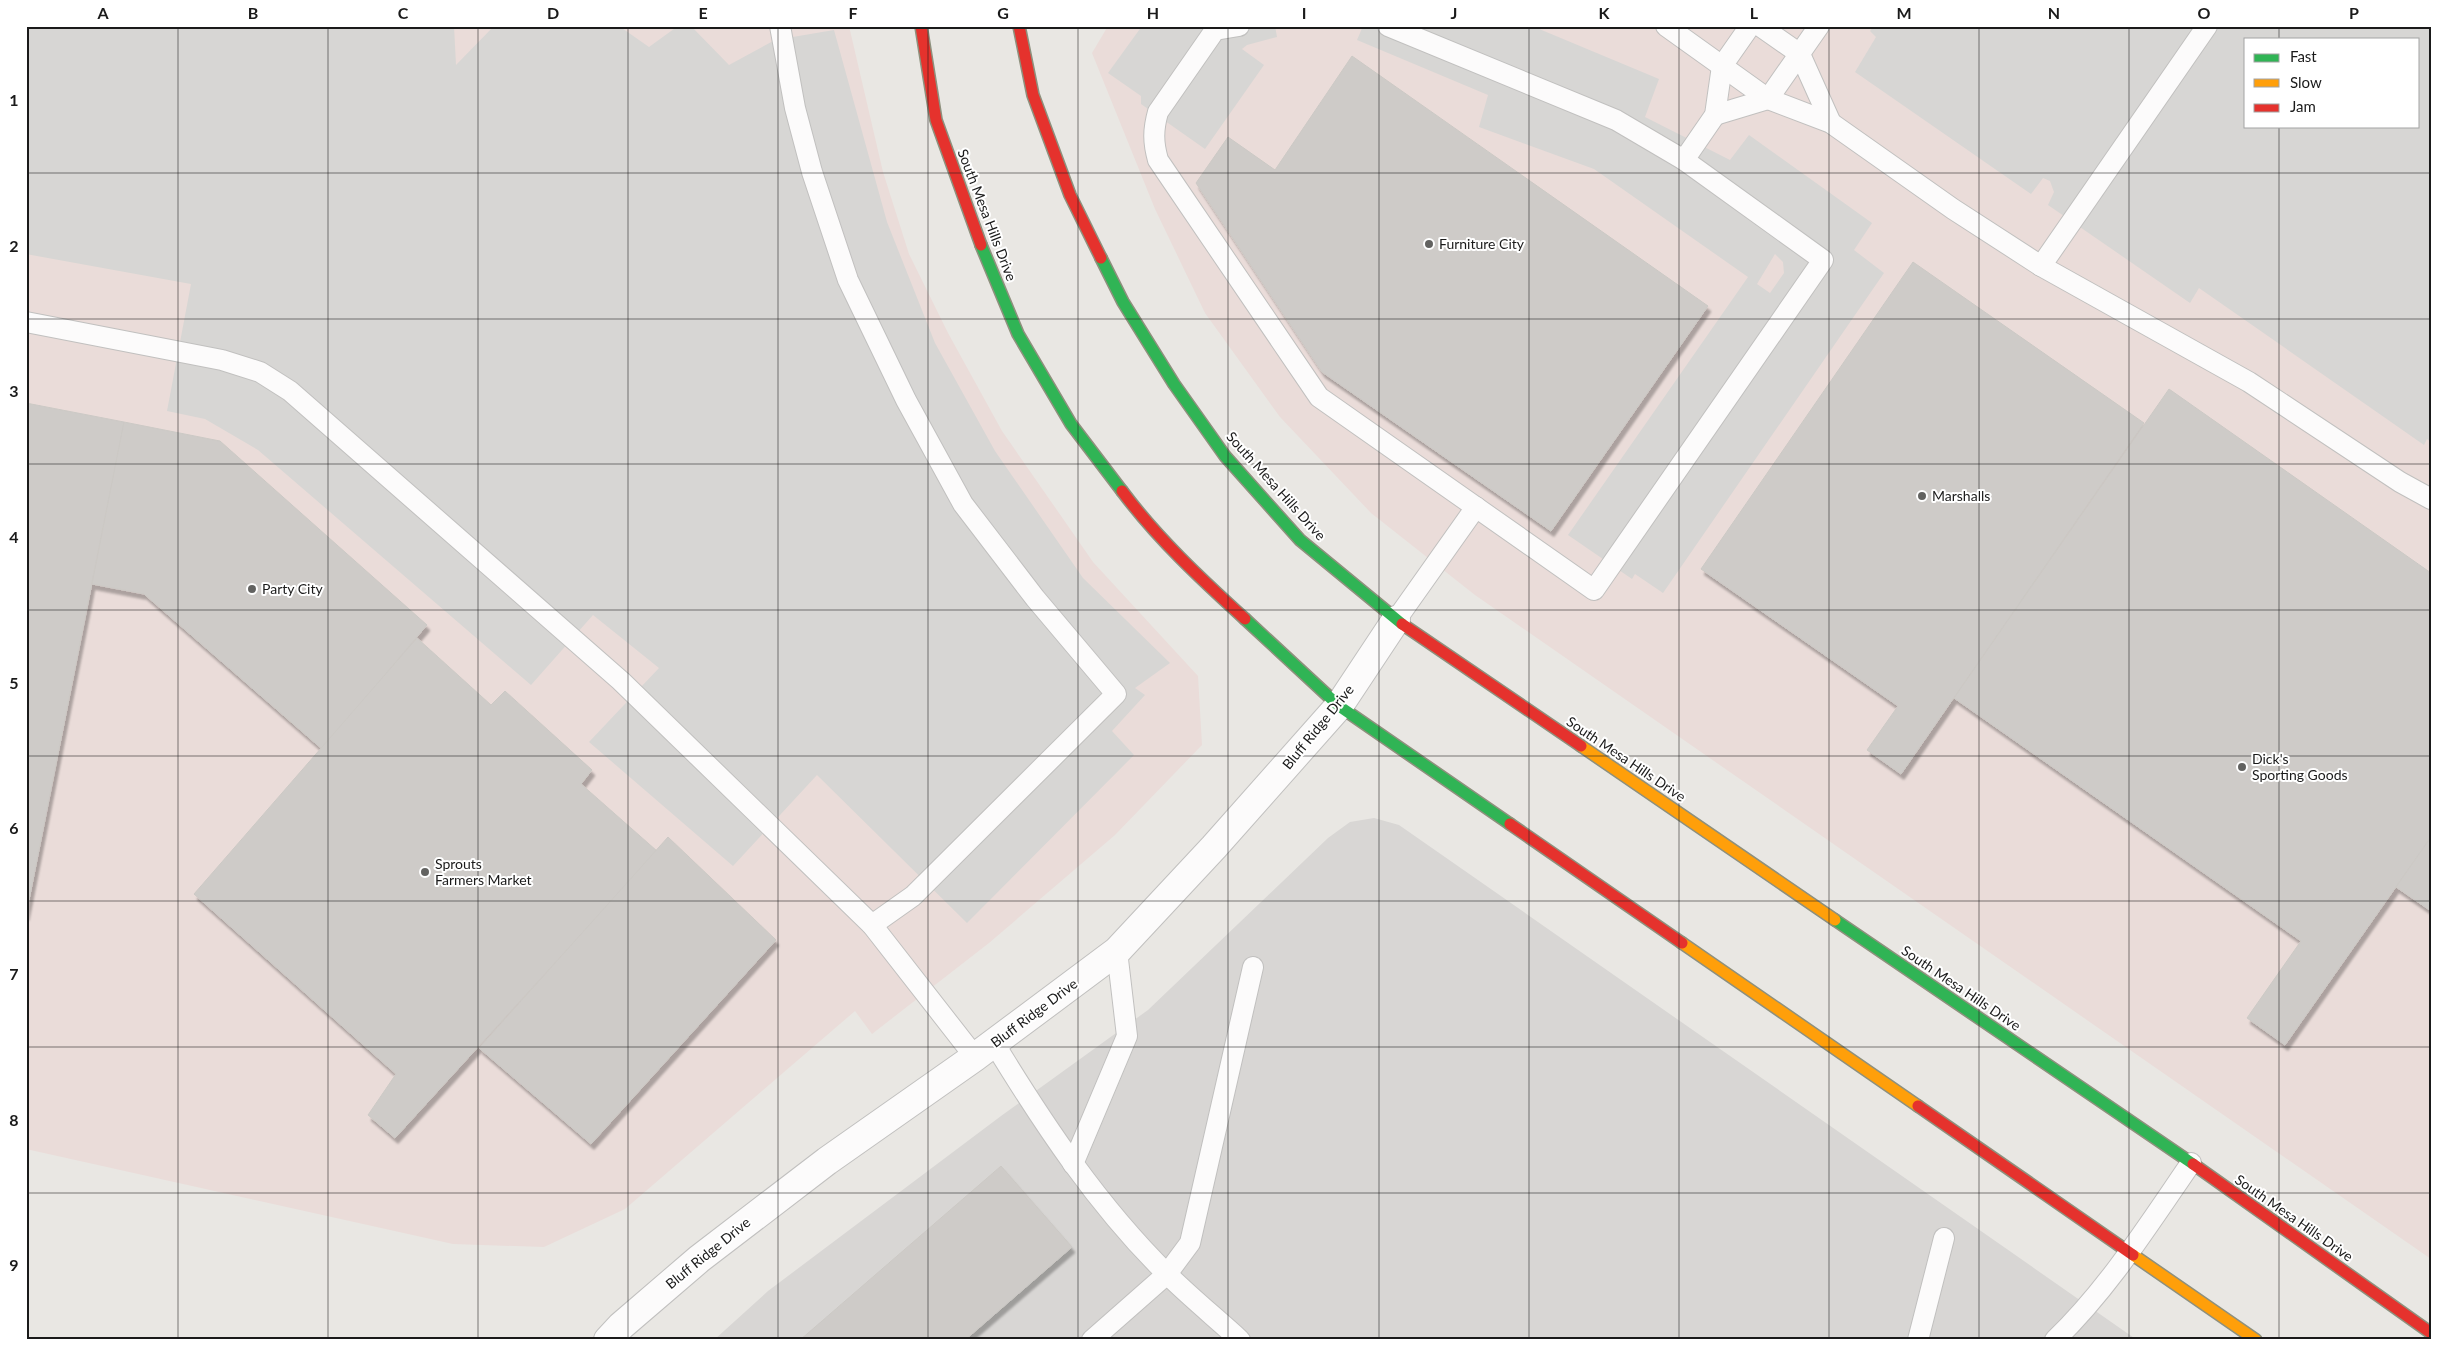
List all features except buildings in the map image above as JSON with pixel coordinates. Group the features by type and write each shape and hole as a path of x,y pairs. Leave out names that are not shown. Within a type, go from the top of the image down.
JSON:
{"street":[{"name":"South Mesa Hills Drive","path":"921,26 936,120 978,238 1018,334 1071,424 1137,511 1204,582 1339,706 2130,1251 2256,1340"},
{"name":"South Mesa Hills Drive","path":"1019,26 1033,96 1070,195 1123,302 1174,384 1225,456 1300,540 1396,620 2191,1163 2431,1333"},
{"name":"Bluff Ridge Drive","path":"608,1340 621,1326 699,1258 827,1161 985,1050 1117,951 1214,847 1339,706 1396,620"}],"lane":[{"path":"780,26 795,108 812,172 848,280 906,400 963,504 1035,598 1116,694 913,896 872,925"},
{"path":"1238,26 1215,30 1158,112 1154,128 1154,143 1158,160 1319,397 1594,590 1823,260 1684,160 1598,112 1388,26"},
{"path":"1666,26 1768,99 1831,123 1953,209 2041,266 2249,382 2400,482 2431,498"},
{"path":"1684,160 1714,115 1722,66 1750,26"},
{"path":"1760,26 1800,54 1831,123"},
{"path":"1714,115 1768,99 1819,26"},
{"path":"2041,266 2207,26"},
{"path":"26,322 222,360 260,372 290,391 621,681 872,925 985,1050 1033,1108 1094,1193 1166,1274 1240,1340"},
{"path":"1396,620 1476,507"},
{"path":"1074,1164 1127,1036 1117,951"},
{"path":"1092,1340 1166,1274 1190,1242 1253,967"},
{"path":"2054,1340 2071,1324 2130,1251 2191,1163"},
{"path":"1918,1340 1944,1238"}],"shaded area":[{"path":"26,26 849,26 883,172 909,254 948,333 1002,431 1093,562 1198,676 1202,745 1115,835 989,943 872,1034 855,1011 625,1209 544,1247 453,1244 26,1149"},
{"path":"26,26 454,26 456,65 494,26 619,26 649,47 678,26 691,26 729,65 775,40 834,30 887,222 935,343 995,451 1083,578 1170,663 1135,688 1145,695 1112,731 1134,755 967,923 817,775 733,866 589,742 659,668 593,615 531,685 258,450 205,419 167,411 191,284 26,254"},
{"path":"1108,26 2431,26 2431,1259 1475,595 1371,513 1280,417 1205,313 1155,209 1092,53"},
{"path":"1142,26 1275,26 1277,37 1247,45 1242,49 1264,65 1205,149 1141,104 1141,96 1108,73"},
{"path":"1363,26 1532,26 1659,79 1645,117 1730,160 1749,135 1872,223 1854,250 1884,273 1663,593 1635,574 1632,579 1568,535 1748,277 1594,169 1479,127 1488,95 1357,40","holes":["1775,254 1783,262 1784,273 1770,293 1757,284"]},
{"path":"1874,26 2431,26 2431,442 2427,439 2424,445 2199,288 2190,303 2048,205 2054,192 2050,181 2043,178 2031,194 1855,72 1876,37 1870,31"},
{"path":"1374,818 1399,825 2137,1340 714,1340 768,1291 1001,1116 1148,1010 1328,838 1350,822"}],"traffic: fast":[{"path":"981,245 1018,334 1071,424 1122,491"},
{"path":"1101,258 1123,302 1174,384 1225,456 1300,540 1402,624"},
{"path":"1245,619 1339,706 1510,824"},
{"path":"1835,920 2193,1164"}],"traffic: slow":[{"path":"1581,746 1835,920"},
{"path":"1682,943 1918,1106"},
{"path":"2133,1255 2256,1340"}],"traffic: jam":[{"path":"921,26 936,120 981,245"},
{"path":"1019,26 1033,95 1070,195 1101,258"},
{"path":"1122,491 1165,542 1245,619"},
{"path":"1402,624 1581,746"},
{"path":"1510,824 1682,943"},
{"path":"1918,1106 2133,1255"},
{"path":"2193,1164 2431,1333"}],"place":[{"name":"Furniture City","path":"1429,244"},
{"name":"Marshalls","path":"1922,496"},
{"name":"Party City","path":"252,589"},
{"name":"Dick's Sporting Goods","path":"2242,767"},
{"name":"Sprouts Farmers Market","path":"425,872"}]}
